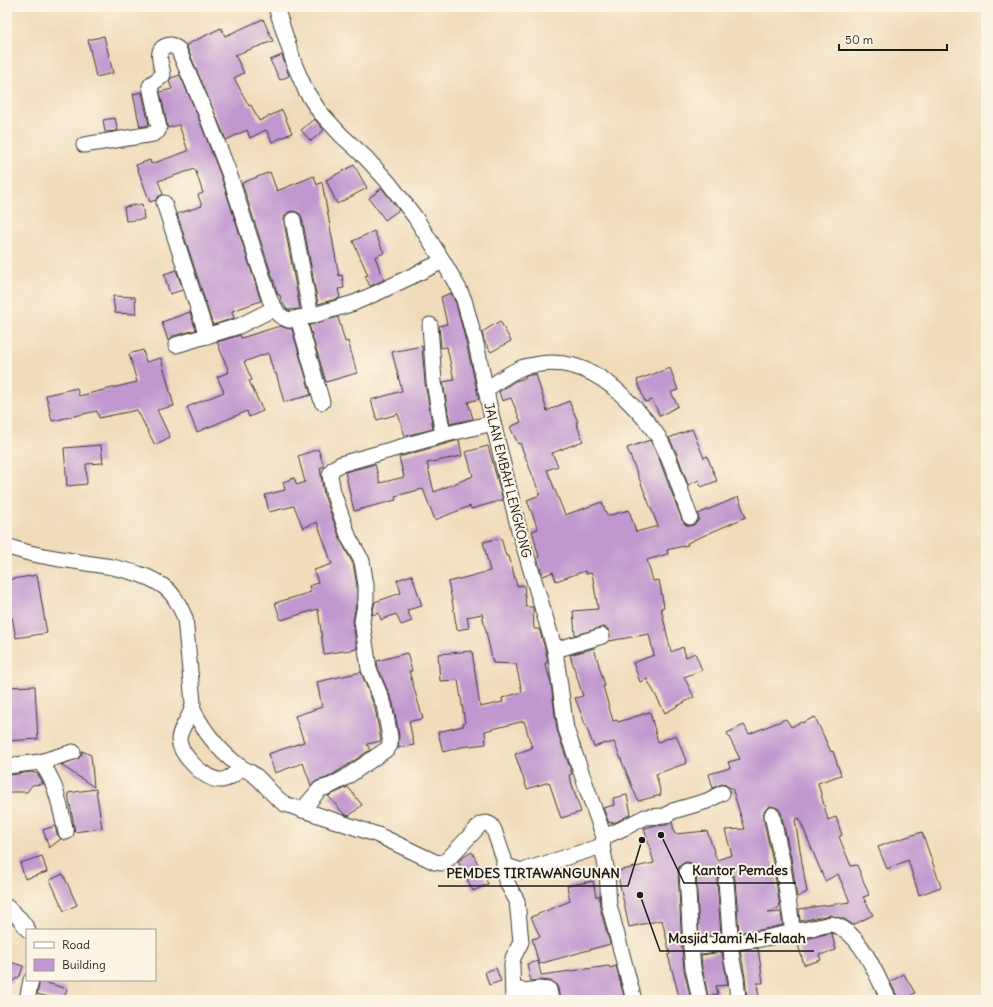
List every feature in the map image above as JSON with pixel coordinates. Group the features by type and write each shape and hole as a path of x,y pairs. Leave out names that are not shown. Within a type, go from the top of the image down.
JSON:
{"street":[{"name":"JALAN EMBAH LENGKONG","path":"276,7 295,66 306,90 319,111 389,183 415,217 443,261 464,300 476,344 493,423 519,530 554,650 566,729 603,841 609,905 634,1000"},
{"path":"84,145 153,134 158,131 159,128 150,86 163,75 159,53 161,49 165,46 171,45 178,49 230,173 270,300 278,315 289,320 346,305 379,292 443,261"},
{"path":"164,203 207,336"},
{"path":"293,220 305,317 322,402"},
{"path":"176,345 239,326 275,308"},
{"path":"430,325 434,382 443,435"},
{"path":"486,390 504,376 521,368 546,362 571,364 595,374 622,394 649,423 666,452 690,517"},
{"path":"302,810 320,789 330,786 345,778 387,749 390,745 384,705 368,669 362,621 366,600 366,585 362,561 349,538 333,492 330,475 331,472 341,464 443,435 493,423"},
{"path":"7,546 58,558 130,571 151,578 164,586 173,596 185,618 193,710 202,726 223,753 242,768 251,771 279,800 285,804 378,835 435,862 442,863 448,860 481,824 486,823 490,825 494,830 504,859 506,882 517,901 521,942 513,958 513,995 538,989 549,990 551,1000"},
{"path":"554,650 602,636"},
{"path":"193,710 179,739 181,748 194,766 204,774 220,780 230,777 242,768"},
{"path":"7,766 40,762 73,752"},
{"path":"40,762 46,768 52,782 66,832"},
{"path":"504,865 522,872 603,841 645,817 665,816 673,811 707,801 722,793"},
{"path":"772,815 782,860 793,932"},
{"path":"687,871 693,968 700,1000"},
{"path":"726,881 732,960 736,978 738,1000"},
{"path":"7,907 20,919 27,929"},
{"path":"691,947 767,938 832,924 847,931 859,944 889,1000"},
{"path":"27,1000 31,981"}],"building":[{"path":"263,19 273,41 235,55 244,73 234,78 259,121 282,110 292,133 272,142 266,130 250,138 247,130 226,140 186,45 221,28 225,36"},
{"path":"104,36 113,73 96,77 88,40"},
{"path":"282,55 289,76 280,80 270,60"},
{"path":"180,75 221,176 261,301 232,311 234,318 213,325 177,214 202,206 198,195 203,193 195,169 158,181 163,194 156,200 150,202 136,165 150,160 151,164 188,151 179,125 168,128 160,92 172,89 169,81 171,78"},
{"path":"142,92 149,125 140,127 133,94"},
{"path":"115,118 118,131 105,132 103,120"},
{"path":"314,119 324,130 311,141 301,130"},
{"path":"354,165 367,188 337,204 326,180"},
{"path":"270,172 277,191 314,176 317,185 322,182 339,276 342,275 344,288 338,289 340,298 318,304 302,218 300,214 292,211 287,213 284,217 284,222 300,309 288,310 281,300 280,295 278,295 242,183"},
{"path":"382,188 399,210 385,220 369,198"},
{"path":"142,204 144,219 126,221 124,207"},
{"path":"374,231 384,253 375,257 384,280 370,286 365,276 368,275 353,241"},
{"path":"176,270 183,290 170,294 164,274"},
{"path":"451,293 456,303 479,399 468,402 473,419 450,424 443,382 454,380 447,347 441,348 439,326 447,324 441,297"},
{"path":"113,296 135,297 136,314 115,313"},
{"path":"190,312 196,330 173,336 168,341 162,322"},
{"path":"338,317 345,342 348,341 357,373 326,382 309,325"},
{"path":"500,321 511,341 491,352 484,341 482,332"},
{"path":"280,326 292,329 311,395 284,402 276,373 274,373 268,353 244,362 252,380 249,381 263,411 249,417 247,411 197,432 187,407 224,392 217,377 229,372 217,342 240,335 241,338"},
{"path":"422,346 425,383 433,429 405,436 398,414 377,420 371,400 402,391 392,352"},
{"path":"143,350 146,362 161,358 174,406 157,410 170,437 155,445 137,410 99,418 97,411 52,421 46,395 77,388 79,396 137,382 129,354"},
{"path":"670,368 678,390 671,392 678,406 660,416 652,400 645,402 637,380"},
{"path":"536,374 547,411 569,401 578,422 576,422 583,441 552,453 558,466 547,470 565,515 602,502 607,516 629,510 636,532 658,526 627,448 650,440 660,461 682,520 685,524 689,526 693,525 699,519 698,514 738,497 746,517 687,543 688,545 667,550 668,554 647,560 653,581 659,580 664,607 661,608 671,652 683,647 686,657 695,653 702,670 684,677 694,697 665,713 647,679 640,682 633,663 654,655 649,634 609,641 610,633 608,629 604,627 575,635 573,611 598,609 592,573 586,574 585,571 556,581 553,572 543,576 537,558 539,557 532,531 538,529 527,500 540,495 520,443 518,444 510,427 521,422 511,398 502,401 499,392 515,381 525,378 525,376"},
{"path":"692,429 704,458 707,456 717,481 701,487 699,480 688,485 677,454 669,438"},
{"path":"459,440 462,456 427,463 434,492 473,476 466,452 488,446 503,500 471,509 470,506 435,520 423,489 395,496 396,500 354,511 345,472 375,464 380,483 404,477 399,457"},
{"path":"101,445 103,463 86,464 87,484 67,486 64,448"},
{"path":"318,449 324,466 320,468 324,495 341,541 353,564 357,586 357,599 353,622 357,649 324,654 318,609 281,620 275,603 311,592 309,586 318,583 314,570 332,564 317,522 303,528 294,506 269,512 265,495 285,490 283,482 294,478 297,485 305,482 298,456"},
{"path":"501,538 506,556 509,556 517,586 524,585 526,607 533,607 534,629 539,629 548,662 545,663 551,683 557,730 572,774 569,775 581,812 561,818 549,782 527,789 515,754 532,748 524,721 485,731 486,744 461,747 443,752 438,732 463,726 463,723 465,723 458,680 440,681 438,654 472,651 480,707 503,702 502,698 522,692 516,664 493,663 482,614 467,617 469,628 457,630 448,582 490,571 483,542"},
{"path":"37,575 47,633 16,638 12,617 7,618 7,580"},
{"path":"412,575 422,606 407,610 412,621 401,625 396,614 381,620 379,613 372,615 375,602 401,593 397,580"},
{"path":"594,648 613,721 617,720 618,722 650,712 658,742 676,735 687,763 656,774 661,795 638,801 614,742 605,743 594,747 575,698 583,696 570,655"},
{"path":"407,653 412,671 409,671 423,719 409,721 414,745 398,748 399,735 393,703 378,668 377,661"},
{"path":"361,672 375,708 381,741 367,744 370,750 327,778 317,781 311,785 303,763 275,773 268,754 304,742 295,716 322,707 317,682"},
{"path":"35,686 38,739 7,741 7,687"},
{"path":"815,717 831,752 833,751 841,775 818,783 828,820 836,817 842,835 839,837 851,866 857,865 869,895 863,897 873,915 853,925 844,919 830,915 800,921 799,909 850,902 838,874 825,881 799,818 795,820 807,892 797,897 791,858 781,813 779,809 770,806 764,812 763,817 773,862 780,907 768,913 781,912 783,925 760,930 739,932 735,880 734,876 725,872 718,877 717,881 721,935 699,937 696,870 691,863 686,862 682,864 678,871 682,947 684,970 691,1000 680,1000 668,955 670,954 662,920 629,927 617,871 654,863 644,828 666,825 672,822 675,834 707,831 717,860 732,855 725,830 745,829 732,788 722,784 713,788 709,774 730,768 728,762 740,759 727,733 744,725 749,734 786,719 791,727"},
{"path":"82,751 91,755 94,787 61,765 79,758"},
{"path":"31,772 38,774 43,784 32,785 27,792 7,792 7,778 11,775"},
{"path":"348,787 362,805 349,816 344,814 328,796"},
{"path":"96,789 102,828 75,832 68,793"},
{"path":"627,795 631,814 616,822 609,823 603,808 614,805 613,798"},
{"path":"55,826 57,834 61,839 49,848 43,830"},
{"path":"922,832 941,887 919,895 908,860 887,869 878,847"},
{"path":"472,852 488,884 473,891 458,861"},
{"path":"42,856 47,872 25,879 20,863"},
{"path":"63,874 77,905 64,911 50,880"},
{"path":"593,881 596,897 599,895 600,907 610,944 539,964 532,939 540,937 531,917 570,901 567,886"},
{"path":"830,933 833,934 836,950 819,955 821,960 804,965 797,941"},
{"path":"758,948 763,983 757,983 759,998 747,1000 745,977 740,950"},
{"path":"722,952 728,985 716,986 718,994 708,996 701,955"},
{"path":"7,961 23,966 20,976 7,985"},
{"path":"538,961 541,975 609,966 610,968 616,966 625,1000 560,1000 558,988 555,983 539,980 531,981 527,964"},
{"path":"496,968 501,981 489,985 485,972"},
{"path":"904,974 915,993 904,1000 899,1000 890,982"},
{"path":"40,981 67,989 64,1000 37,994"}],"place":[{"name":"Kantor Pemdes","path":"661,835"},
{"name":"PEMDES TIRTAWANGUNAN","path":"642,840"},
{"name":"Masjid Jami Al-Falaah","path":"640,895"}]}
